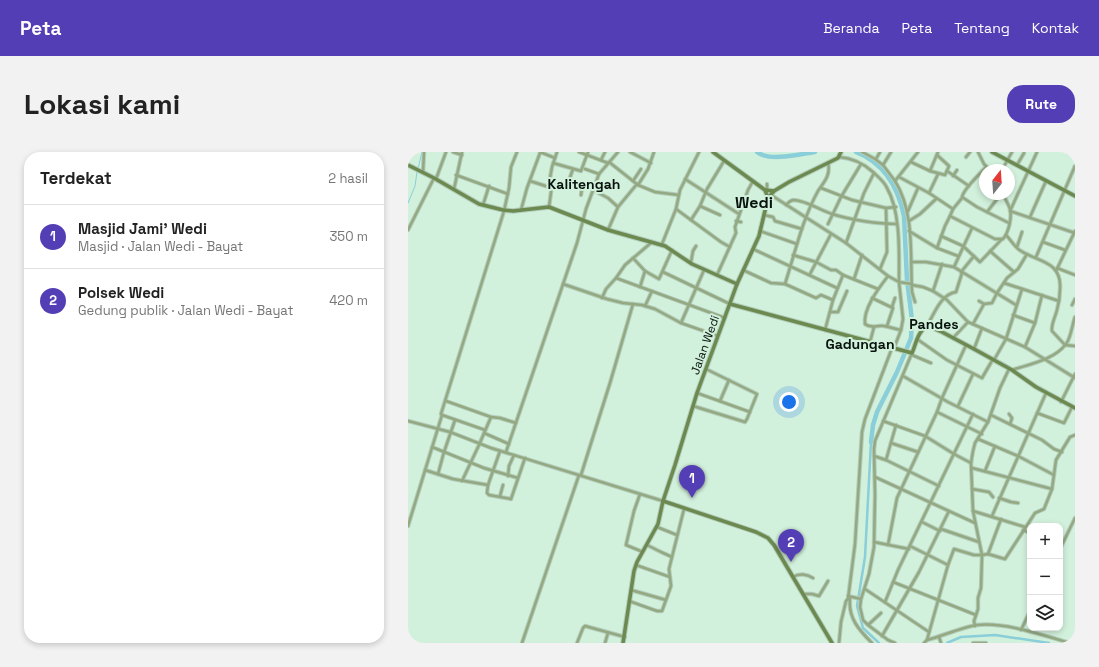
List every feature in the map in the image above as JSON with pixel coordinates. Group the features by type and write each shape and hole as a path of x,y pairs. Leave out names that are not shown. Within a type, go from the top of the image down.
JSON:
{"main road":[{"path":"713,152 766,190 770,197 774,191 828,163 840,155"},
{"path":"992,152 1027,172 1075,196"},
{"path":"408,165 454,189 476,203 504,210 549,207 608,230 662,244 704,270 737,284"},
{"path":"766,190 774,191"},
{"name":"Jalan Wedi","path":"624,643 629,601 636,565 657,527 662,501 676,465 693,406 737,284 760,231 770,197"},
{"path":"730,304 912,354 917,339 927,326 942,332 974,349 1061,402 1074,408"},
{"path":"662,501 763,535 771,540 832,643"}],"street":[{"path":"422,172 424,152"},
{"path":"408,230 435,179 445,152"},
{"path":"453,152 462,153 454,189"},
{"path":"408,526 504,210 508,194 511,167 517,152"},
{"path":"521,210 540,152 555,158"},
{"path":"549,207 552,188 550,178 557,152"},
{"path":"579,152 588,154 601,161 609,162 633,181 655,192 679,196"},
{"path":"601,161 605,152"},
{"path":"506,452 577,243 593,190 599,174 618,152"},
{"path":"630,152 651,163"},
{"path":"608,230 618,207 647,172 654,152"},
{"path":"662,244 676,209 685,179 699,152"},
{"path":"862,152 876,159 883,165 902,193 909,221 911,284 915,302"},
{"path":"876,159 880,152"},
{"path":"883,165 891,152"},
{"path":"895,182 918,152"},
{"path":"966,157 970,152"},
{"path":"978,152 984,164"},
{"path":"1006,164 1012,152"},
{"path":"941,236 963,246 980,262 1006,235 1010,211 1037,152"},
{"path":"1068,152 1075,156"},
{"path":"911,162 930,171 944,176 949,167 937,153 930,171"},
{"path":"1017,165 1024,153"},
{"path":"553,163 581,171 588,154"},
{"path":"840,155 850,158 874,173 882,180 887,188 896,207 901,282 903,313 901,330 866,416 862,432 855,544 849,597 850,613 863,634 872,643"},
{"path":"691,220 724,161"},
{"path":"785,284 789,266 806,218 829,173 828,163"},
{"path":"828,224 841,197 861,164"},
{"path":"1036,257 1075,166"},
{"path":"567,186 573,169"},
{"path":"585,169 599,174"},
{"path":"633,181 641,169"},
{"path":"953,176 957,170"},
{"path":"947,172 969,186"},
{"path":"846,243 866,186 874,173"},
{"path":"929,193 938,174"},
{"path":"456,175 508,194"},
{"path":"937,248 953,209 962,198 962,194 979,175"},
{"path":"899,177 929,193 953,209"},
{"path":"685,179 739,214"},
{"path":"530,181 552,188"},
{"path":"717,275 736,233 734,228 736,221 753,181"},
{"path":"1030,217 1046,181"},
{"path":"551,182 582,189 581,195"},
{"path":"766,190 767,184"},
{"path":"483,205 489,186"},
{"path":"821,188 841,197 860,203 886,208 896,207"},
{"path":"907,211 918,188"},
{"path":"593,190 608,198 618,207"},
{"path":"770,197 786,205 846,243 888,276 901,282 933,291 944,298 968,322 1025,347 1074,376 1061,402"},
{"path":"909,221 920,214 936,198"},
{"path":"962,198 1009,223"},
{"path":"786,205 792,200 833,214 854,219 897,224"},
{"path":"987,212 997,200"},
{"path":"1005,200 1010,211 1075,232 1056,269 1060,284 1059,301 1052,329 1053,333 1064,345 1075,346"},
{"path":"700,206 720,215"},
{"path":"880,269 886,252 886,208"},
{"path":"676,209 730,247"},
{"path":"764,215 773,217 775,220 802,229"},
{"path":"950,216 995,239 1003,239"},
{"path":"736,221 740,222"},
{"path":"954,267 972,228"},
{"path":"760,231 797,244"},
{"path":"909,231 937,248 958,256"},
{"path":"1017,248 1022,232"},
{"path":"810,274 831,234"},
{"path":"1006,235 1017,248 1027,254 1046,262 1056,269 1075,275"},
{"path":"602,298 606,289 625,265 652,242"},
{"path":"1043,242 1066,250"},
{"path":"690,262 696,246"},
{"path":"752,249 810,274 837,288"},
{"path":"633,258 645,272 658,279 663,272 673,250"},
{"path":"990,251 1014,272"},
{"path":"979,301 984,304 992,303 1004,283 1018,269 1027,254"},
{"path":"793,255 816,262 831,270 836,270 843,275 878,289"},
{"path":"854,279 862,255"},
{"path":"927,326 944,298 950,292 956,292 961,272 974,256"},
{"path":"911,262 926,262 954,267 1016,305"},
{"path":"933,291 942,264"},
{"path":"680,323 704,270"},
{"path":"743,270 771,283 785,284 816,298 821,295 833,300"},
{"path":"640,286 645,272"},
{"path":"663,272 730,304"},
{"path":"826,330 833,300 843,275"},
{"path":"888,276 872,298 865,321 866,325 874,327 887,326 901,330"},
{"path":"616,278 725,318"},
{"path":"1004,283 1059,301"},
{"path":"563,284 602,298 645,306 657,310 680,323 718,336"},
{"path":"917,339 956,366 983,378 1006,339 1022,289"},
{"path":"645,306 652,291"},
{"path":"830,312 838,312 847,291"},
{"path":"1025,347 1035,323 1042,295"},
{"path":"872,298 892,308"},
{"path":"887,326 895,298"},
{"path":"1072,305 1075,300"},
{"path":"522,643 580,475 625,334 633,304"},
{"path":"973,324 984,304"},
{"path":"1013,315 1035,323"},
{"path":"975,626 974,621 978,609 978,598 982,588 982,555 975,522 972,489 971,463 973,448 988,422 1000,388 1010,370 1044,359 1057,352 1066,343 1075,317"},
{"path":"953,338 968,322"},
{"path":"870,342 874,327"},
{"path":"974,349 982,328"},
{"path":"888,545 896,502 901,488 937,412 966,345"},
{"path":"895,643 882,636 868,625 861,614 860,607 872,559 874,542 875,441 912,354 931,363"},
{"path":"693,406 744,422 747,421 757,393 706,369"},
{"path":"958,406 973,374"},
{"path":"903,376 988,422"},
{"path":"720,401 729,380"},
{"path":"698,393 750,412"},
{"path":"992,516 1046,393"},
{"path":"446,401 491,417 516,423"},
{"path":"1036,413 1064,423 1074,408"},
{"path":"937,412 982,434"},
{"path":"885,602 893,582 973,414"},
{"path":"1009,414 1012,418 1010,424"},
{"path":"442,415 509,444"},
{"path":"991,415 1062,452"},
{"path":"462,481 491,417"},
{"path":"438,474 455,420"},
{"path":"408,421 450,432 500,451 662,501"},
{"path":"883,421 925,436 971,463"},
{"path":"886,460 896,425"},
{"path":"924,643 927,640 948,565 954,549 975,555 988,554 1005,559 1036,512 1045,508 1052,489 1056,460 1070,438 1075,435"},
{"path":"978,439 1018,456 1054,475"},
{"path":"891,443 918,452"},
{"path":"985,471 995,446"},
{"path":"432,447 493,471 518,478"},
{"path":"500,451 488,485 487,494 511,499 525,458"},
{"path":"508,476 509,466 514,455"},
{"path":"874,456 886,460 939,486"},
{"path":"972,468 1052,489"},
{"path":"425,470 462,481 488,485"},
{"path":"875,477 975,522"},
{"path":"500,496 503,485"},
{"path":"972,489 989,492 993,497"},
{"path":"640,494 634,510 626,545 643,552"},
{"path":"999,498 1018,503"},
{"path":"629,601 660,612 663,609 671,586 669,569 684,508"},
{"path":"882,636 928,556 949,511"},
{"path":"974,511 1001,519 1027,531"},
{"path":"1063,541 1075,518"},
{"path":"988,554 1001,519"},
{"path":"922,522 940,530 979,542"},
{"path":"657,527 677,535"},
{"path":"874,542 910,548 948,565"},
{"path":"647,545 672,557"},
{"path":"636,565 670,578"},
{"path":"793,577 803,574 813,578"},
{"path":"803,594 819,596 828,581"},
{"path":"893,582 976,615"},
{"path":"864,589 929,632"},
{"path":"631,590 666,600"},
{"path":"849,597 861,599"},
{"path":"840,643 841,622 846,601 849,597"},
{"path":"868,625 881,614"},
{"path":"1021,630 1027,617"},
{"path":"577,643 584,626 625,637"},
{"path":"927,640 975,626 994,626 1021,630 1070,643"},
{"path":"605,643 608,633"},
{"path":"939,637 941,643"},
{"path":"973,643 986,643"}],"waterway":[{"path":"418,169 422,152"},
{"path":"757,152 762,155 777,157 794,156 815,152"},
{"path":"856,152 866,157 882,169 894,186 898,195 904,216 907,280 912,320 911,338 897,372 877,412 873,425 871,442"},
{"path":"408,203 415,186 417,172"},
{"path":"871,442 865,557 857,606 863,628 879,643"},
{"path":"947,643 961,637 995,635 1049,643"}],"place":[{"name":"Masjid Jami' Wedi","path":"692,498"},
{"name":"Polsek Wedi","path":"791,562"}],"district":[{"name":"Kalitengah","path":"584,184"},
{"name":"Wedi","path":"754,202"},
{"name":"Pandes","path":"934,324"},
{"name":"Gadungan","path":"860,344"}]}
